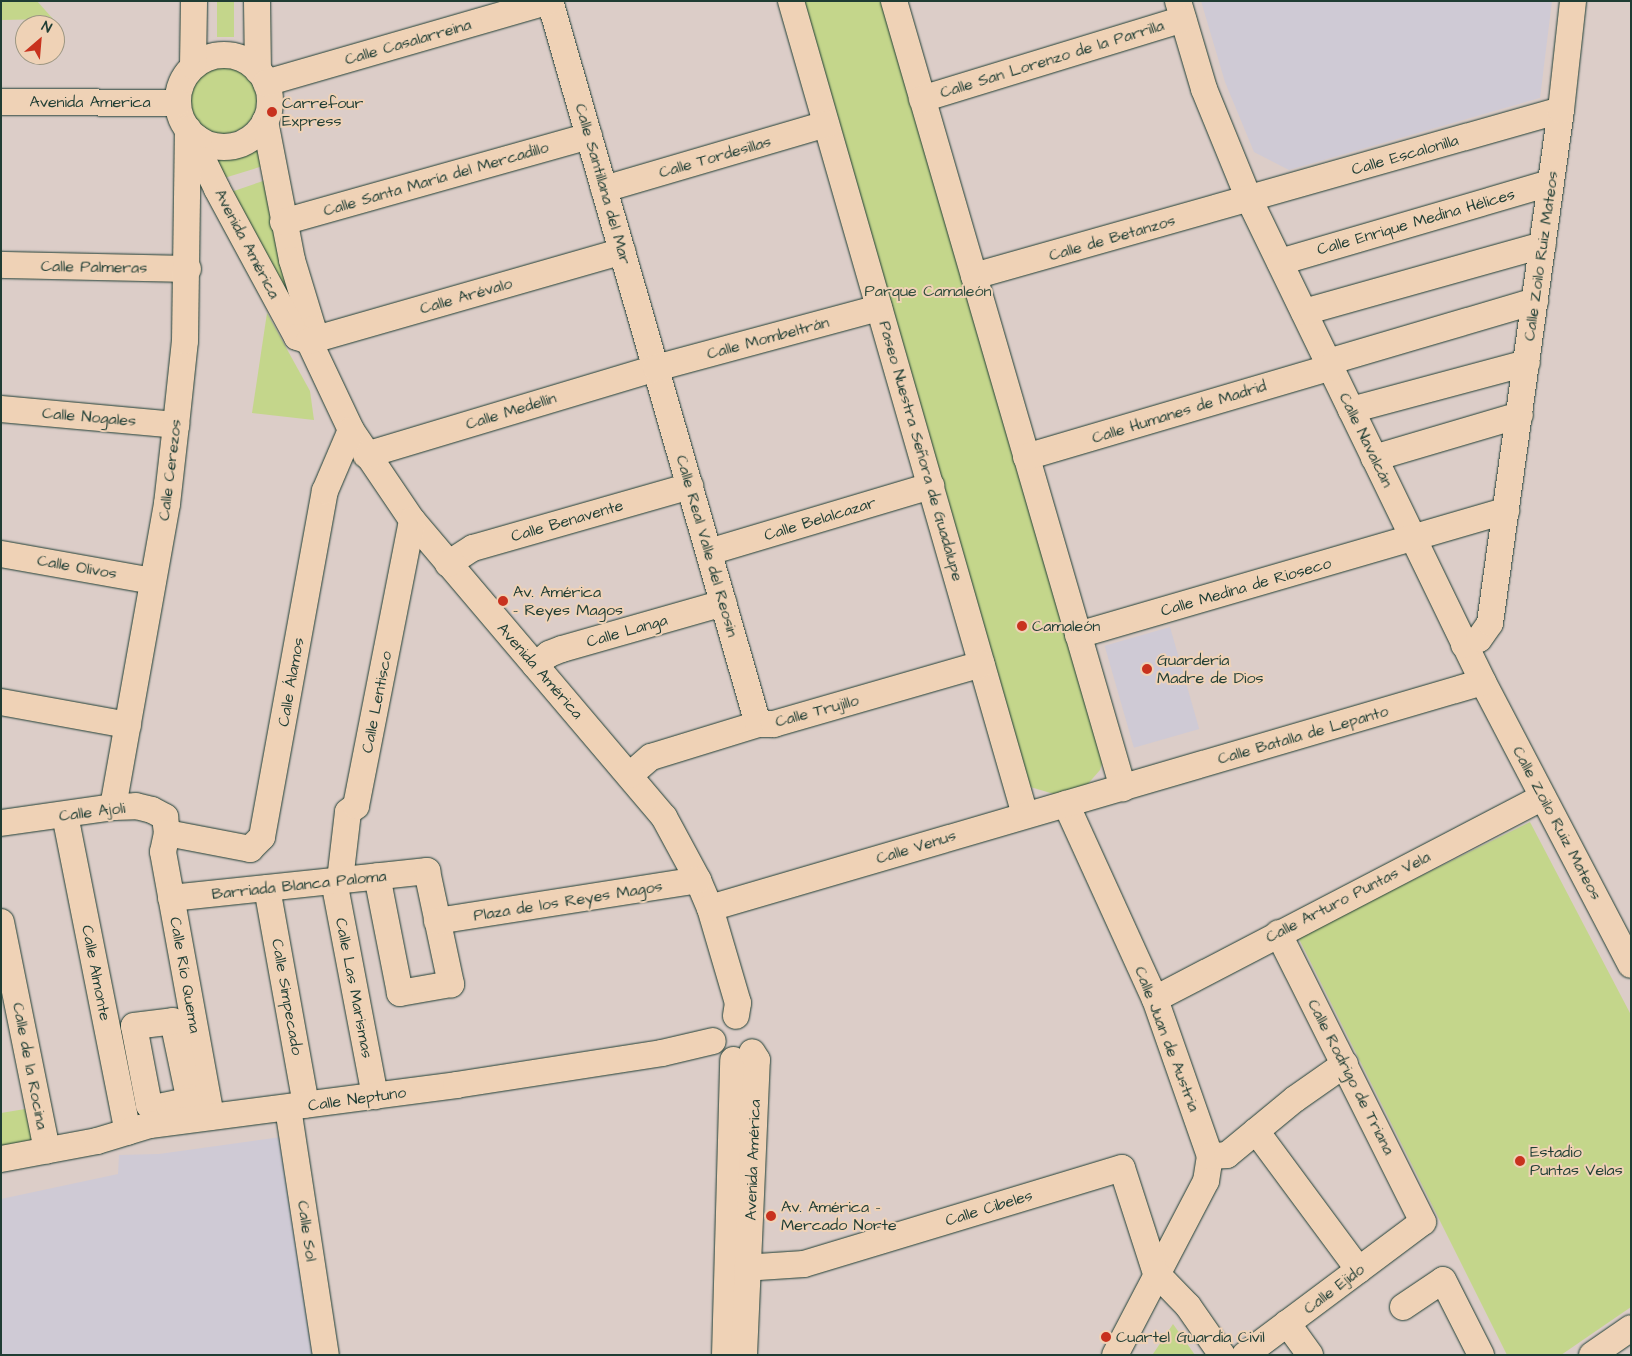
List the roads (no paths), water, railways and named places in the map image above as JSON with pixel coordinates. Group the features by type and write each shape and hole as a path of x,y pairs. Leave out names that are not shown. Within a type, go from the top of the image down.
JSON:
{"street":[{"path":"194,1 193,66 179,89 178,103 192,133 208,144 235,145 247,140 265,121 269,109 262,77 257,1"},
{"name":"Calle Casalarreina","path":"262,77 550,1"},
{"name":"Calle Santillana del Mar","path":"550,1 656,368"},
{"name":"Paseo Nuestra Señora de Guadalupe","path":"791,1 1025,815"},
{"path":"894,1 1123,788"},
{"name":"Calle Zoilo Ruiz Mateos","path":"1464,645 1479,638 1490,623 1543,245 1573,1"},
{"name":"Calle San Lorenzo de la Parrilla","path":"922,98 1180,10"},
{"name":"Calle Navalcán","path":"1180,10 1204,89 1249,199 1482,682"},
{"path":"193,66 219,55 247,62 262,77"},
{"name":"Avenida America","path":"1,102 178,103"},
{"name":"Calle Escalonilla","path":"1249,199 1561,110"},
{"name":"Avenida América","path":"265,121 283,222 313,329 309,341 351,430 366,455 412,520 630,775 664,818 698,880 710,908 738,1003 736,1016"},
{"name":"Calle Tordesillas","path":"604,190 826,124"},
{"name":"Avenida América","path":"192,133 214,182 297,337 309,341"},
{"name":"Calle Cerezos","path":"114,807 168,504 185,341 192,133"},
{"name":"Calle Santa María del Mercadillo","path":"283,222 589,136"},
{"name":"Calle Enrique Medina Hélices","path":"1280,262 1551,183"},
{"name":"Calle de Betanzos","path":"974,276 1249,199"},
{"path":"1304,312 1543,245"},
{"name":"Calle Arévalo","path":"309,341 622,251"},
{"name":"Calle Palmeras","path":"1,265 188,269"},
{"name":"Calle Humanes de Madrid","path":"1026,457 1535,302"},
{"name":"Calle Mombeltrán","path":"656,368 879,308"},
{"path":"1351,410 1527,364"},
{"name":"Calle Medellín","path":"366,455 656,368"},
{"name":"Calle Real Valle del Reosin","path":"656,368 758,724"},
{"name":"Calle Nogales","path":"1,409 176,425"},
{"path":"1374,458 1520,415"},
{"name":"Calle Álamos","path":"167,833 250,849 262,837 325,491 351,430"},
{"name":"Calle Benavente","path":"448,564 473,548 690,486"},
{"name":"Calle Belalcazar","path":"709,552 931,486"},
{"path":"1413,538 1506,511"},
{"name":"Calle Lentisco","path":"337,881 348,812 356,806 412,520"},
{"name":"Calle Medina de Rioseco","path":"1078,635 1413,538"},
{"name":"Calle Olivos","path":"1,554 154,581"},
{"name":"Calle Langa","path":"535,665 549,654 562,649 724,603"},
{"name":"Calle Trujillo","path":"630,775 652,757 758,724 774,724 982,664"},
{"name":"Calle Zoilo Ruiz Mateos","path":"1482,682 1631,965"},
{"name":"Calle Batalla de Lepanto","path":"1123,788 1482,682"},
{"path":"1,702 128,725"},
{"name":"Calle Venus","path":"710,908 1123,788"},
{"name":"Calle Arturo Puntas Vela","path":"1155,999 1278,933 1544,797"},
{"name":"Calle Juan de Austria","path":"1066,804 1155,999 1210,1156 1206,1182 1156,1273 1115,1355"},
{"name":"Calle Ajoli","path":"1,823 114,807 152,810 165,817 167,833"},
{"name":"Calle Almonte","path":"65,814 128,1132"},
{"name":"Calle Río Quema","path":"167,833 163,852 211,1117"},
{"name":"Barriada Blanca Paloma","path":"171,898 427,871 438,921"},
{"path":"378,876 400,993 451,984 438,921"},
{"name":"Plaza de los Reyes Magos","path":"438,921 698,880"},
{"name":"Calle Las Marismas","path":"337,881 375,1096"},
{"name":"Calle Simpecado","path":"268,888 297,1106"},
{"name":"Calle de la Rocina","path":"1,922 47,1150"},
{"name":"Calle Rodrigo de Triana","path":"1278,933 1423,1222"},
{"path":"736,1016 749,1021 757,1032 742,1056 719,1054 713,1040 722,1020 736,1016"},
{"name":"Calle Neptuno","path":"1,1159 128,1132 150,1125 375,1096 662,1053 713,1040"},
{"name":"Avenida América","path":"725,1355 738,1269 757,1060 742,1056"},
{"path":"1210,1156 1227,1155 1345,1064"},
{"name":"Calle Sol","path":"297,1106 326,1355"},
{"path":"1256,1131 1359,1270"},
{"name":"Calle Cibeles","path":"738,1269 804,1264 1122,1168 1156,1273"},
{"name":"Calle Ejido","path":"1245,1355 1423,1222"},
{"name":"Avenida América","path":"738,1269 744,1355"},
{"path":"1156,1273 1188,1306 1222,1355"},
{"path":"1403,1307 1443,1280 1481,1355"},
{"path":"1287,1323 1310,1355"},
{"path":"1593,1355 1631,1328"}],"place":[{"name":"Carrefour Express","path":"272,112"},
{"name":"Av. América - Reyes Magos","path":"503,601"},
{"name":"Camaleón","path":"1022,626"},
{"name":"Guardería Madre de Dios","path":"1147,669"},
{"name":"Estadio Puntas Velas","path":"1520,1161"},
{"name":"Av. América - Mercado Norte","path":"771,1216"},
{"name":"Cuartel Guardia Civil","path":"1106,1337"}],"park label":[{"name":"Parque Camaleón","path":"928,291"}]}
